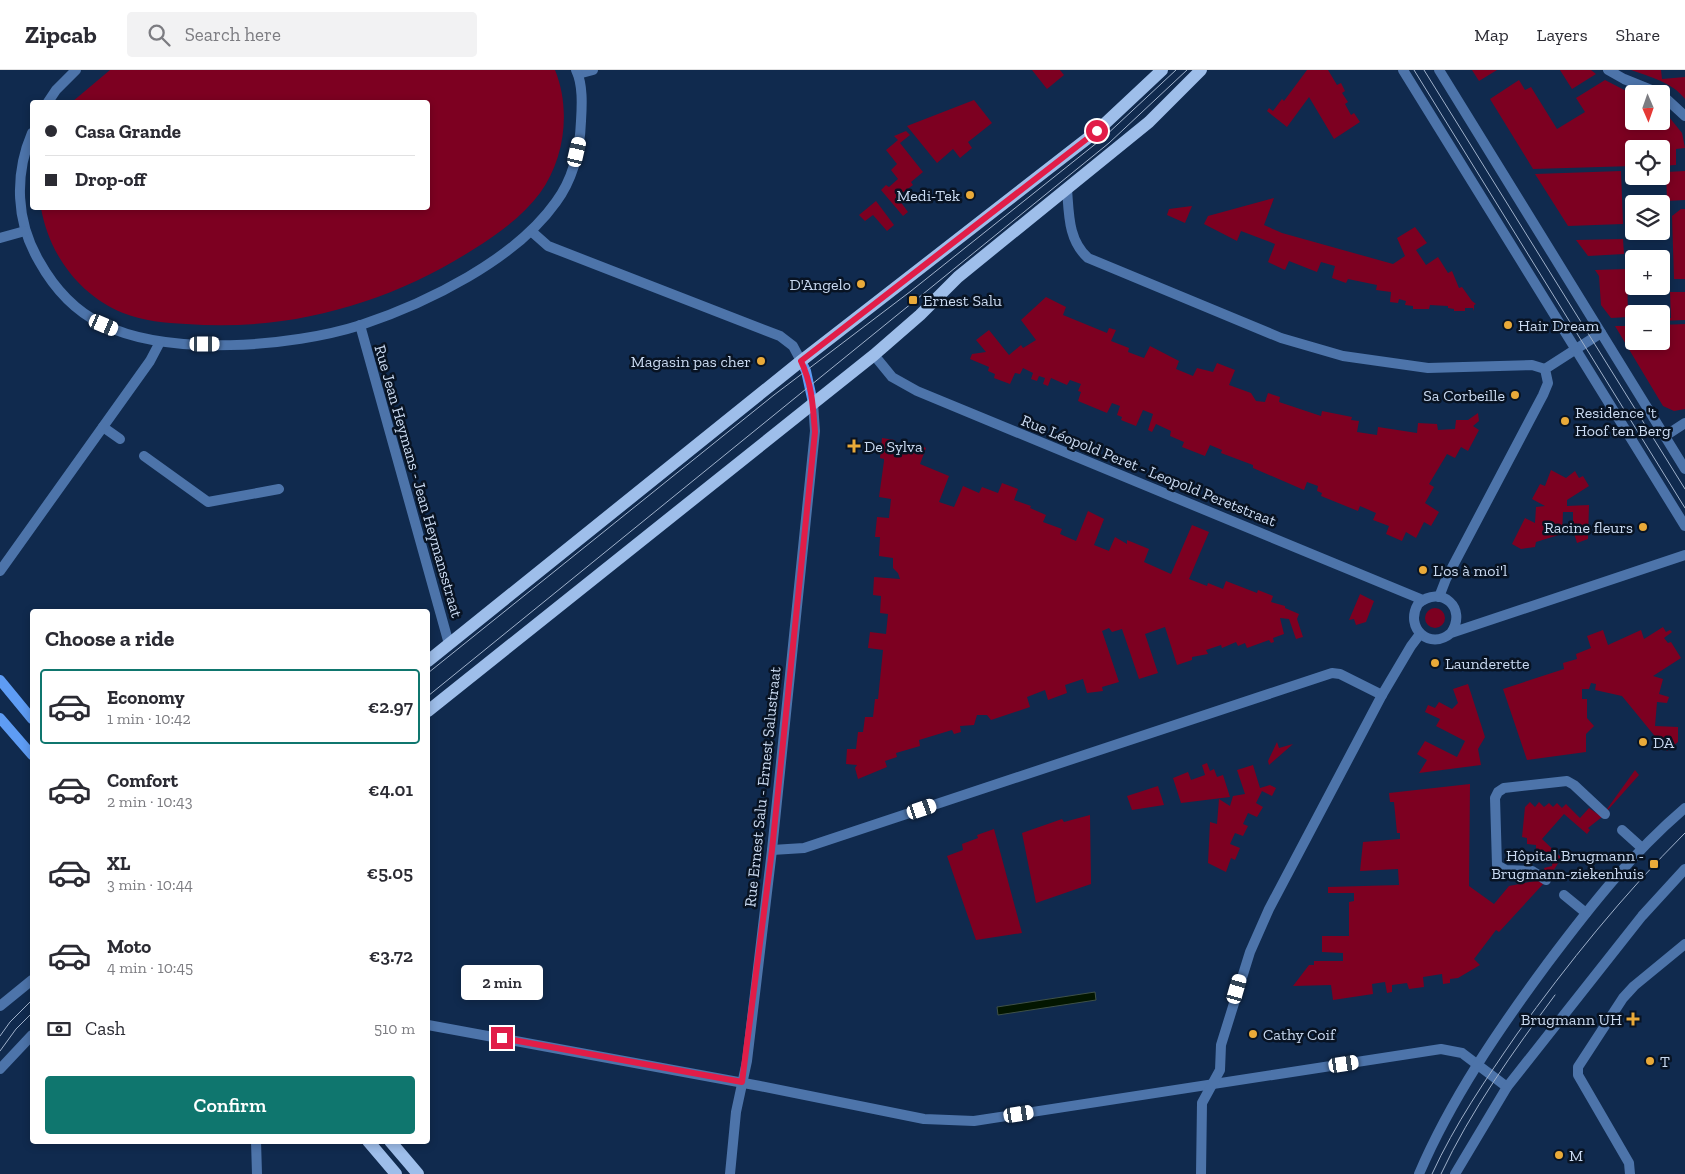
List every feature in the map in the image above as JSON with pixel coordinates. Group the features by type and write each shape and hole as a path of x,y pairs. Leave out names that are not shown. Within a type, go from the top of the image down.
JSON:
{"main road":[{"path":"430,659 801,361 1097,131 1162,70"},
{"path":"430,709 874,355 920,315 958,277 1149,122 1200,70"},
{"path":"801,361 806,371 813,403"},
{"path":"0,680 30,717"},
{"path":"0,718 30,754"},
{"path":"371,1144 396,1174"},
{"path":"393,1144 418,1174"}],"street":[{"path":"30,140 21,171 21,211 27,240 44,270 62,294 76,308 93,320 118,331 160,342 205,344 259,343 300,338 360,325 406,308 485,265 531,231 557,201 574,166 580,138 582,116 577,72 593,70"},
{"path":"1403,70 1685,526"},
{"path":"1439,70 1685,469"},
{"path":"1608,70 1639,85"},
{"path":"49,100 73,71"},
{"path":"1670,102 1685,116"},
{"path":"1067,189 1071,232 1079,248 1088,258 1281,338 1326,352 1386,364 1452,368 1532,365 1545,369"},
{"path":"0,238 25,231"},
{"path":"531,231 548,246 780,336 793,346 801,361"},
{"name":"Rue Jean Heymans - Jean Heymansstraat","path":"360,325 449,644"},
{"path":"1545,369 1601,333"},
{"path":"0,571 150,361 160,342"},
{"name":"Rue Léopold Peret - Leopold Peretstraat","path":"874,355 892,377 917,391 1423,600"},
{"path":"1439,597 1446,579 1543,395 1548,383 1545,369"},
{"name":"Rue Ernest Salu - Ernest Salustraat","path":"730,1174 772,850 815,432 813,403"},
{"path":"1665,436 1685,422"},
{"path":"103,427 120,439"},
{"path":"144,456 206,501 279,489"},
{"path":"1452,633 1457,621 1457,614 1451,603 1439,597 1423,600 1418,604 1413,616 1416,629 1420,634 1432,640 1439,640 1452,633 1685,554"},
{"path":"1201,1174 1202,1103 1220,1070 1221,1045 1243,970 1261,926 1382,695 1420,634"},
{"path":"772,850 804,848 1332,673 1340,674 1382,695"},
{"path":"1546,880 1532,871 1506,870 1497,865 1495,798 1498,792 1504,788 1567,781 1574,785 1605,814"},
{"path":"1419,1174 1478,1065 1517,1004 1586,913 1642,848 1685,808"},
{"path":"1622,830 1642,848"},
{"path":"1455,1174 1507,1087 1642,916 1685,869"},
{"path":"1564,896 1586,913"},
{"path":"1630,1174 1629,1163 1578,1075 1578,1067 1623,998 1685,944"},
{"path":"0,1006 30,982"},
{"path":"430,1024 742,1082 924,1119 950,1121 974,1121 1441,1049 1462,1053 1507,1087"},
{"path":"0,1069 30,1037"},
{"path":"256,1144 257,1174"}],"shaded area":[{"path":"110,70 555,70 560,85 564,117 560,149 555,165 540,193 518,217 501,231 441,268 407,285 372,299 336,310 299,318 262,323 224,325 178,324 131,316 107,305 93,295 68,271 59,257 45,225 41,210 430,210 430,100 74,100"},
{"path":"1032,70 1060,70 1064,75 1047,89"},
{"path":"1307,70 1328,70 1337,85 1341,83 1345,91 1342,93 1348,102 1345,104 1351,115 1354,113 1360,122 1334,139 1309,97 1287,127 1267,111 1269,108 1273,111 1282,99 1284,101"},
{"path":"1472,70 1497,70 1479,81"},
{"path":"1560,70 1591,70 1596,74 1572,89"},
{"path":"1631,70 1661,70 1662,79 1685,77 1685,99 1670,85"},
{"path":"1519,80 1525,90 1531,87 1557,129 1585,112 1576,98 1605,80 1625,90 1625,130 1670,130 1670,118 1682,133 1685,148 1676,149 1676,165 1670,165 1670,140 1625,140 1625,166 1533,169 1490,99"},
{"path":"974,100 992,123 968,142 972,148 960,158 953,149 937,163 907,126"},
{"path":"906,131 910,135 900,143 923,172 911,182 913,185 897,197 908,212 903,216 881,190 886,185 889,187 898,179 891,170 897,164 886,150 898,140 894,136"},
{"path":"1621,171 1623,224 1568,226 1535,174"},
{"path":"1685,171 1685,200 1670,201 1670,195 1667,195 1666,185 1670,185 1670,172"},
{"path":"1274,198 1264,225 1282,233 1393,264 1405,256 1397,238 1415,227 1427,243 1416,250 1426,265 1438,257 1448,273 1452,271 1459,288 1462,287 1476,304 1474,305 1474,311 1473,308 1465,308 1465,311 1454,311 1454,309 1448,308 1448,306 1430,305 1429,309 1413,309 1413,306 1405,305 1406,301 1399,299 1398,303 1390,302 1391,292 1376,290 1377,285 1348,279 1346,283 1332,278 1335,266 1321,262 1317,272 1289,261 1285,270 1268,262 1275,244 1241,231 1237,241 1204,224 1208,216"},
{"path":"876,201 894,225 887,231 873,215 865,221 859,215"},
{"path":"1192,206 1185,223 1167,215 1169,209"},
{"path":"1681,209 1685,209 1685,279 1674,279 1672,216"},
{"path":"1623,239 1624,254 1588,256 1576,240"},
{"path":"1625,269 1625,295 1628,295 1628,305 1625,305 1625,317 1611,318 1601,305 1599,276 1595,270"},
{"path":"1670,292 1685,292 1685,320 1670,321"},
{"path":"1046,297 1066,307 1063,315 1107,333 1109,328 1116,330 1111,341 1129,348 1128,352 1144,358 1150,346 1179,361 1176,369 1193,376 1197,368 1213,372 1217,363 1235,370 1229,385 1251,393 1256,401 1265,402 1268,393 1280,397 1279,402 1321,416 1322,411 1352,417 1351,420 1359,421 1357,432 1377,435 1378,427 1417,433 1418,423 1437,424 1438,430 1455,429 1456,420 1468,420 1478,413 1479,421 1473,426 1479,430 1468,451 1461,447 1455,458 1447,454 1429,484 1434,487 1425,503 1439,512 1431,526 1424,522 1416,538 1406,532 1402,541 1386,534 1389,526 1373,520 1376,513 1360,506 1358,511 1321,496 1322,493 1317,491 1318,486 1307,482 1304,490 1253,468 1253,465 1221,453 1222,450 1210,445 1205,456 1182,447 1184,442 1170,436 1171,431 1156,424 1152,432 1148,430 1153,414 1143,410 1136,426 1121,420 1122,417 1117,415 1120,406 1112,403 1107,413 1078,401 1081,392 1078,391 1081,384 1070,380 1067,385 1051,378 1048,386 1043,384 1045,378 1039,376 1037,381 1031,379 1033,373 1023,368 1020,374 1015,373 1010,384 994,378 995,374 988,371 989,367 970,359 972,354 986,352 976,340 989,330 1009,355 1021,345 1023,348 1036,340 1021,320"},
{"path":"1685,324 1685,409 1674,411 1663,406 1629,350 1670,350 1670,325"},
{"path":"1615,326 1625,326 1625,343"},
{"path":"882,438 895,440 893,445 908,450 910,445 915,454 924,447 926,448 920,464 949,476 939,502 954,507 963,486 979,493 982,487 998,493 1002,483 1018,489 1014,500 1031,506 1030,508 1046,515 1043,522 1062,529 1060,534 1076,541 1088,511 1104,519 1094,545 1109,551 1115,537 1127,544 1127,540 1149,549 1144,562 1171,574 1192,525 1209,532 1189,579 1207,586 1208,583 1223,589 1226,581 1257,593 1258,590 1273,596 1271,602 1285,606 1285,608 1299,614 1297,619 1303,637 1296,639 1289,619 1280,618 1284,634 1273,638 1274,642 1271,643 1269,640 1247,648 1245,643 1238,646 1236,642 1222,648 1221,645 1206,650 1208,654 1192,657 1192,660 1177,665 1165,627 1145,634 1158,673 1139,679 1122,629 1112,632 1109,628 1102,631 1119,682 1102,687 1103,691 1087,693 1083,679 1065,685 1067,693 1048,700 1045,690 1027,697 1030,707 991,720 987,715 977,715 974,725 960,726 961,732 954,734 952,730 919,740 920,746 896,753 897,757 885,761 887,767 858,779 855,768 857,765 846,764 847,749 856,749 858,732 863,732 865,717 873,717 875,699 878,699 883,650 868,648 870,632 886,634 888,614 880,613 881,596 873,595 874,577 900,579 898,573 893,568 893,558 879,556 880,537 875,537 877,517 889,518 891,499 879,497 884,461 884,459 880,458"},
{"path":"1551,470 1566,478 1575,471 1579,478 1583,476 1589,486 1567,500 1567,506 1589,505 1588,539 1577,543 1573,530 1573,512 1563,512 1562,534 1536,542 1535,547 1521,549 1512,544 1525,518 1535,523 1536,507 1545,506 1532,499 1540,484 1545,486"},
{"path":"1360,594 1374,601 1366,622 1356,625 1354,619 1349,620"},
{"path":"1431,608 1439,608 1445,614 1445,622 1439,628 1431,628 1425,622 1425,614"},
{"path":"1663,627 1666,632 1670,630 1672,632 1664,638 1668,643 1671,642 1681,658 1653,676 1663,679 1659,694 1669,697 1667,703 1657,702 1655,726 1678,727 1678,742 1667,751 1622,696 1595,690 1596,684 1591,683 1589,689 1582,689 1582,699 1587,699 1587,718 1594,726 1586,734 1586,752 1527,760 1503,689 1564,669 1563,663 1577,659 1576,654 1591,648 1587,636 1603,630 1608,645 1641,630 1644,639"},
{"path":"1468,684 1485,737 1478,749 1481,765 1419,773 1427,760 1417,754 1425,741 1457,757 1465,741 1436,726 1440,719 1425,712 1428,705 1435,708 1439,702 1452,709 1458,703 1453,689"},
{"path":"1277,742 1279,748 1293,744 1269,765 1268,761"},
{"path":"1207,763 1210,771 1214,769 1217,777 1223,775 1230,797 1181,803 1173,778 1188,772 1191,780 1205,775 1202,765"},
{"path":"1253,765 1260,788 1270,785 1276,788 1272,796 1262,791 1256,803 1263,807 1257,817 1248,813 1243,824 1248,826 1243,836 1235,833 1230,844 1240,848 1235,860 1231,858 1226,872 1208,863 1210,822 1217,824 1219,799 1230,806 1233,796 1245,794 1237,770"},
{"path":"1635,770 1639,775 1607,811 1607,809"},
{"path":"1470,784 1469,886 1494,904 1509,886 1540,880 1545,882 1499,932 1496,930 1474,959 1480,965 1458,978 1450,979 1450,983 1443,984 1442,974 1423,977 1424,987 1409,989 1407,983 1392,985 1392,992 1387,993 1385,982 1372,984 1373,994 1333,1000 1331,985 1293,986 1309,965 1314,965 1314,961 1343,961 1343,953 1322,952 1322,936 1349,936 1349,902 1354,901 1354,893 1328,893 1328,887 1399,885 1398,869 1360,871 1363,842 1400,839 1400,833 1397,833 1394,802 1390,802 1389,793"},
{"path":"1158,786 1164,805 1132,810 1127,796"},
{"path":"1530,802 1535,807 1539,802 1544,807 1549,803 1553,807 1557,803 1562,808 1566,804 1580,818 1589,808 1602,817 1588,828 1590,830 1587,834 1564,814 1542,839 1564,860 1559,862 1549,877 1546,876 1544,868 1552,866 1553,859 1545,858 1545,851 1536,851 1536,845 1527,844 1527,838 1522,837 1525,807"},
{"path":"1090,815 1091,884 1036,903 1022,833 1062,819 1064,822"},
{"path":"994,829 1022,933 976,940 947,856 963,850 962,844 978,838 977,835"},
{"path":"1095,992 1096,1000 998,1015 997,1007"}],"tram line":[{"path":"430,671 774,395 911,291 1103,138 1176,70"},
{"path":"430,694 1109,143 1187,70"},
{"path":"1414,70 1685,508"},
{"path":"1424,70 1685,489"},
{"path":"1432,1174 1472,1102 1536,1008 1618,905 1685,833"},
{"path":"1441,1174 1479,1104 1555,995"},
{"path":"0,1036 10,1022 30,1002"},
{"path":"0,1051 16,1029 30,1015"}],"place":[{"name":"Medi-Tek","path":"970,195"},
{"name":"D'Angelo","path":"861,284"},
{"name":"Ernest Salu","path":"913,300"},
{"name":"Hair Dream","path":"1508,325"},
{"name":"Magasin pas cher","path":"761,361"},
{"name":"Sa Corbeille","path":"1515,395"},
{"name":"Residence 't Hoof ten Berg","path":"1565,421"},
{"name":"De Sylva","path":"854,446"},
{"name":"Racine fleurs","path":"1643,527"},
{"name":"L'os à moi'l","path":"1423,570"},
{"name":"Launderette","path":"1435,663"},
{"name":"DA","path":"1643,742"},
{"name":"Hôpital Brugmann - Brugmann-ziekenhuis","path":"1654,864"},
{"name":"Brugmann UH","path":"1633,1019"},
{"name":"Cathy Coif","path":"1253,1034"},
{"name":"T","path":"1650,1061"},
{"name":"M","path":"1559,1155"}],"route":[{"path":"502,1038 742,1082 748,1050 772,850 815,432 813,403 806,371 801,361 897,289 1097,131"}]}
